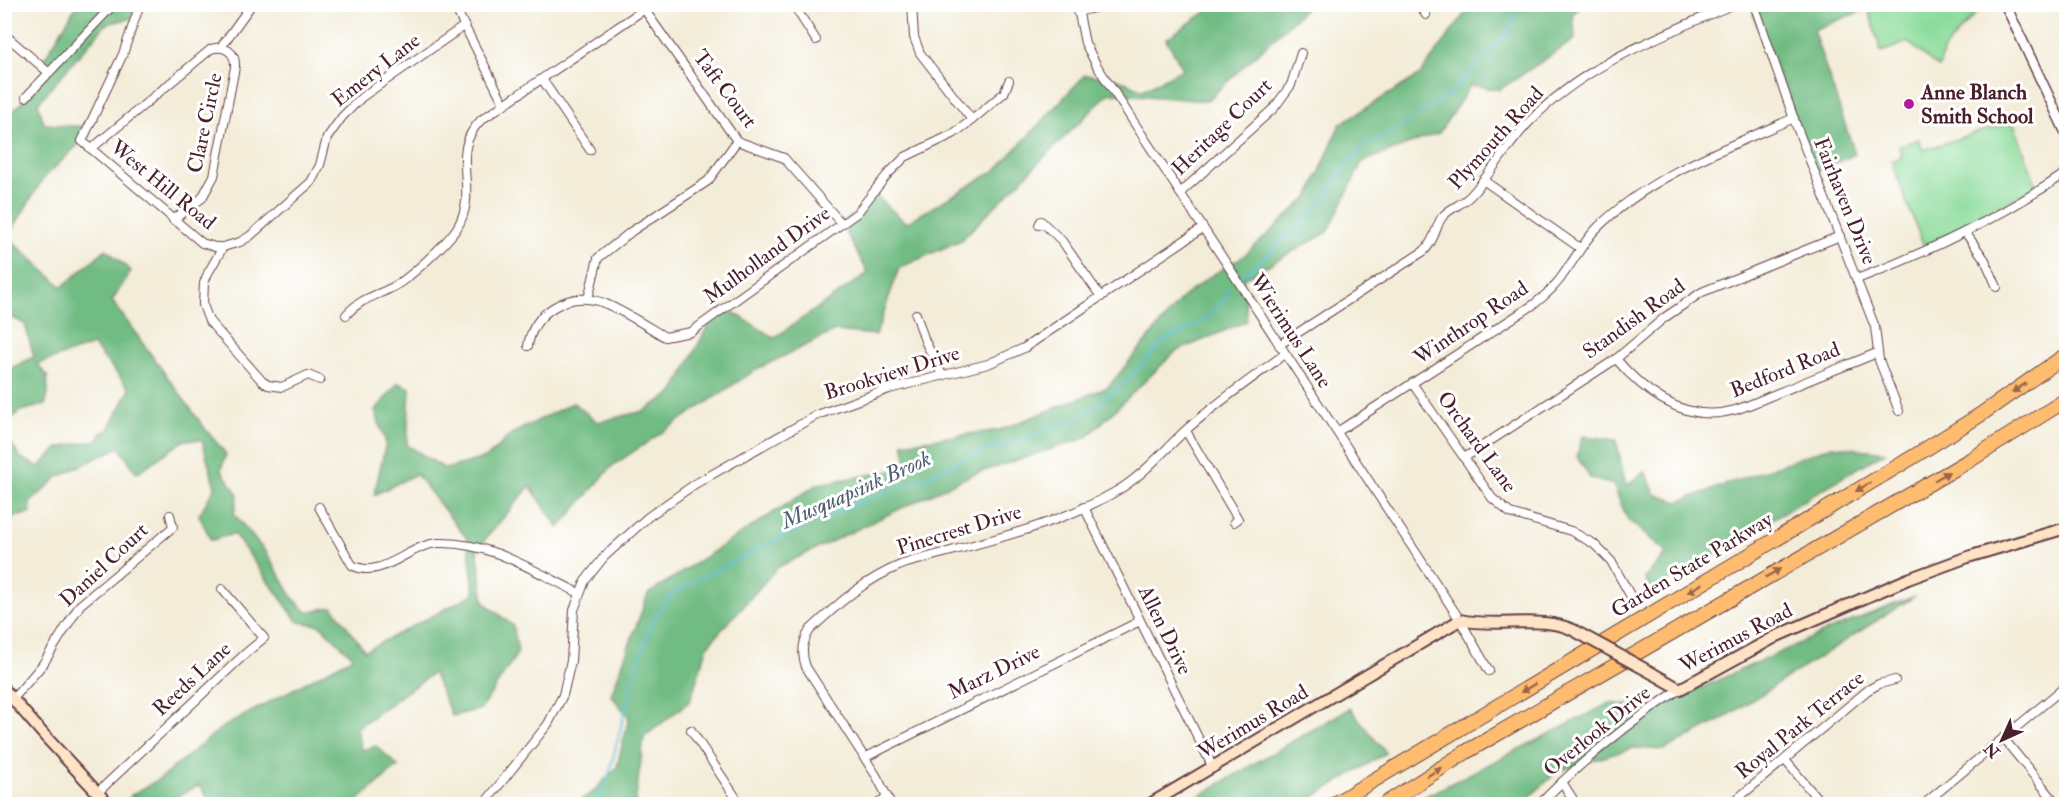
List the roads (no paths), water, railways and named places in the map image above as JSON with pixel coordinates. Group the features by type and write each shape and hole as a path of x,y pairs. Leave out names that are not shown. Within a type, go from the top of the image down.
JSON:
{"highway":[{"name":"Garden State Parkway","path":"1334,804 1913,457 1989,409 2067,355"},
{"path":"1385,804 1466,752 1970,460 2067,400"}],"main road":[{"name":"Werimus Road","path":"1150,804 1460,620 1484,624 1557,624 1573,630 1680,689 1777,636 1908,579 1968,557 2067,528"},
{"path":"4,688 108,804"}],"street":[{"path":"4,8 8,4"},
{"path":"26,97 114,4"},
{"name":"West Hill Road","path":"140,4 123,54 82,141 202,243 215,248 223,248"},
{"path":"221,47 252,4"},
{"path":"457,4 464,26 504,104"},
{"path":"793,4 816,40"},
{"path":"912,4 914,37 920,53 972,120"},
{"path":"1077,8 1111,4"},
{"path":"1419,4 1426,15"},
{"name":"Plymouth Road","path":"1279,345 1424,251 1435,238 1442,216 1466,201 1511,142 1560,94 1622,54 1734,4"},
{"name":"Fairhaven Drive","path":"1754,4 1794,118 1875,327 1877,353 1899,411"},
{"path":"2005,4 2063,118 2067,133"},
{"path":"346,315 362,300 403,281 456,230 467,197 464,154 475,126 648,7"},
{"name":"Taft Court","path":"648,7 737,141 784,158 841,223"},
{"name":"Wierimus Lane","path":"1077,8 1082,33 1090,54 1460,620 1489,671"},
{"name":"Emery Lane","path":"223,248 250,236 311,182 334,127 362,97 464,26"},
{"path":"4,34 48,72"},
{"name":"Clare Circle","path":"91,149 211,48 221,47 230,51 235,61 218,165 209,188 202,198 174,220"},
{"name":"Heritage Court","path":"1180,193 1274,108 1291,85 1301,53"},
{"path":"542,79 590,150"},
{"name":"Mulholland Drive","path":"588,299 600,302 665,337 691,332 857,213 887,175 905,157 952,134 972,120 1004,93 1009,81"},
{"name":"Winthrop Road","path":"1337,432 1533,305 1554,287 1580,248 1599,226 1667,177 1706,156 1794,118"},
{"path":"528,346 530,334 537,321 549,309 562,302 588,299 598,258 632,231 708,181 737,141"},
{"path":"1857,279 1911,259 1965,232 2067,173"},
{"path":"1483,180 1580,248"},
{"path":"1039,225 1041,221 1062,241 1101,297"},
{"name":"Brookview Drive","path":"484,804 548,724 559,704 570,670 572,623 579,593 592,570 623,539 671,500 794,427 825,412 864,396 988,364 1014,353 1203,228"},
{"path":"1965,232 1985,260 1997,286"},
{"name":"Standish Road","path":"1464,458 1616,359 1664,318 1702,292 1840,236"},
{"name":"West Hill Road","path":"223,248 208,273 202,294 206,313 215,330 268,385 282,387 308,375 320,380"},
{"path":"916,314 925,340 942,375"},
{"name":"Bedford Road","path":"1616,359 1632,378 1659,399 1685,410 1712,414 1737,410 1877,353"},
{"name":"Pinecrest Drive","path":"889,801 806,667 802,651 810,630 852,591 885,572 903,564 1030,527 1084,507 1130,483 1210,410 1285,354"},
{"name":"Orchard Lane","path":"1413,383 1492,498 1510,513 1571,531 1594,544 1611,561 1630,595"},
{"path":"1186,431 1238,519 1234,522"},
{"path":"319,507 352,565 360,569 368,570 384,566 428,544 465,545 494,551 579,593"},
{"name":"Allen Drive","path":"1084,507 1213,768"},
{"name":"Daniel Court","path":"13,699 43,664 80,605 173,527 170,515"},
{"name":"Reeds Lane","path":"97,793 264,638 222,588"},
{"name":"Marz Drive","path":"864,758 1140,621"},
{"name":"Royal Park Terrace","path":"1731,804 1869,690 1879,684 1895,680"},
{"path":"1924,804 2067,686"},
{"name":"Overlook Drive","path":"1540,804 1617,733 1680,689"},
{"path":"691,730 740,804"},
{"path":"2004,739 2057,804"},
{"path":"1785,760 1822,804"},
{"path":"1562,782 1576,804"},
{"path":"877,804 889,801"}],"waterway":[{"name":"Musquapsink Brook","path":"1243,275 1297,229 1325,198 1343,168 1366,144 1397,129 1451,93 1508,32 1519,4"},
{"name":"Musquapsink Brook","path":"598,804 609,774 634,675 652,622 671,595 708,574 822,518 930,475 974,454 1027,438 1083,415 1126,382 1164,341 1202,322 1223,301 1229,287"}],"place":[{"name":"Anne Blanch Smith School","path":"1909,104"}]}
